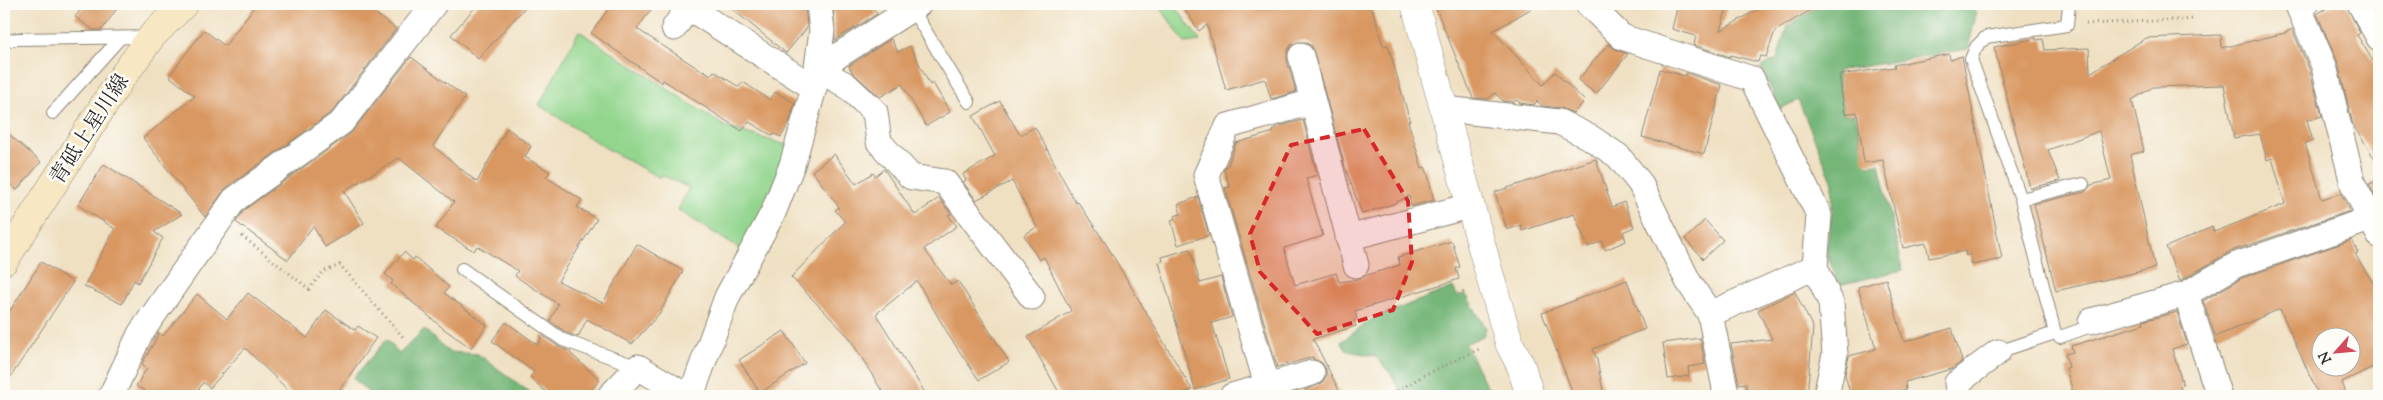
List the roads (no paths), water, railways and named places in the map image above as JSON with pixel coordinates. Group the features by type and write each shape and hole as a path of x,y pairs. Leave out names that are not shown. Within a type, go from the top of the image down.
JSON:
{"main road":[{"name":"青砥上星川線","path":"4,261 120,80 152,36 184,4"}],"street":[{"path":"111,396 140,334 234,200 342,122 434,4"},
{"path":"691,396 727,297 777,205 792,165 816,79 822,31 819,4"},
{"path":"1415,4 1470,206 1511,396"},
{"path":"1588,4 1622,37 1752,79 1819,215 1815,267 1831,303 1834,354 1826,396"},
{"path":"2360,4 2379,38"},
{"path":"674,28 690,5 816,79 846,85 875,112 879,142 911,177 945,182 1032,297"},
{"path":"2091,321 2186,294 2236,265 2375,227 2353,184 2324,66 2301,5"},
{"path":"816,79 916,6"},
{"path":"1301,56 1356,265"},
{"path":"1267,385 1206,175 1228,126 1312,102"},
{"path":"1445,109 1558,122 1591,138 1618,156 1640,183 1688,281 1710,314 1725,388 1724,396"},
{"path":"1348,238 1470,206"},
{"path":"1710,314 1815,267"},
{"path":"2186,294 2219,396"},
{"path":"1499,345 1521,366 1530,396"},
{"path":"1959,396 1957,383 1998,352"},
{"path":"610,396 638,367 687,396"},
{"path":"1232,396 1312,373"}],"lane":[{"path":"2069,4 2067,25 1986,37 1976,47 1971,58 2021,199 2055,333 2060,336 2091,326 2091,321"},
{"path":"916,6 970,102"},
{"path":"4,42 17,39 152,36"},
{"path":"53,112 120,38"},
{"path":"2021,199 2082,184"},
{"path":"462,269 563,340 638,367"},
{"path":"1998,352 2055,333"}]}
